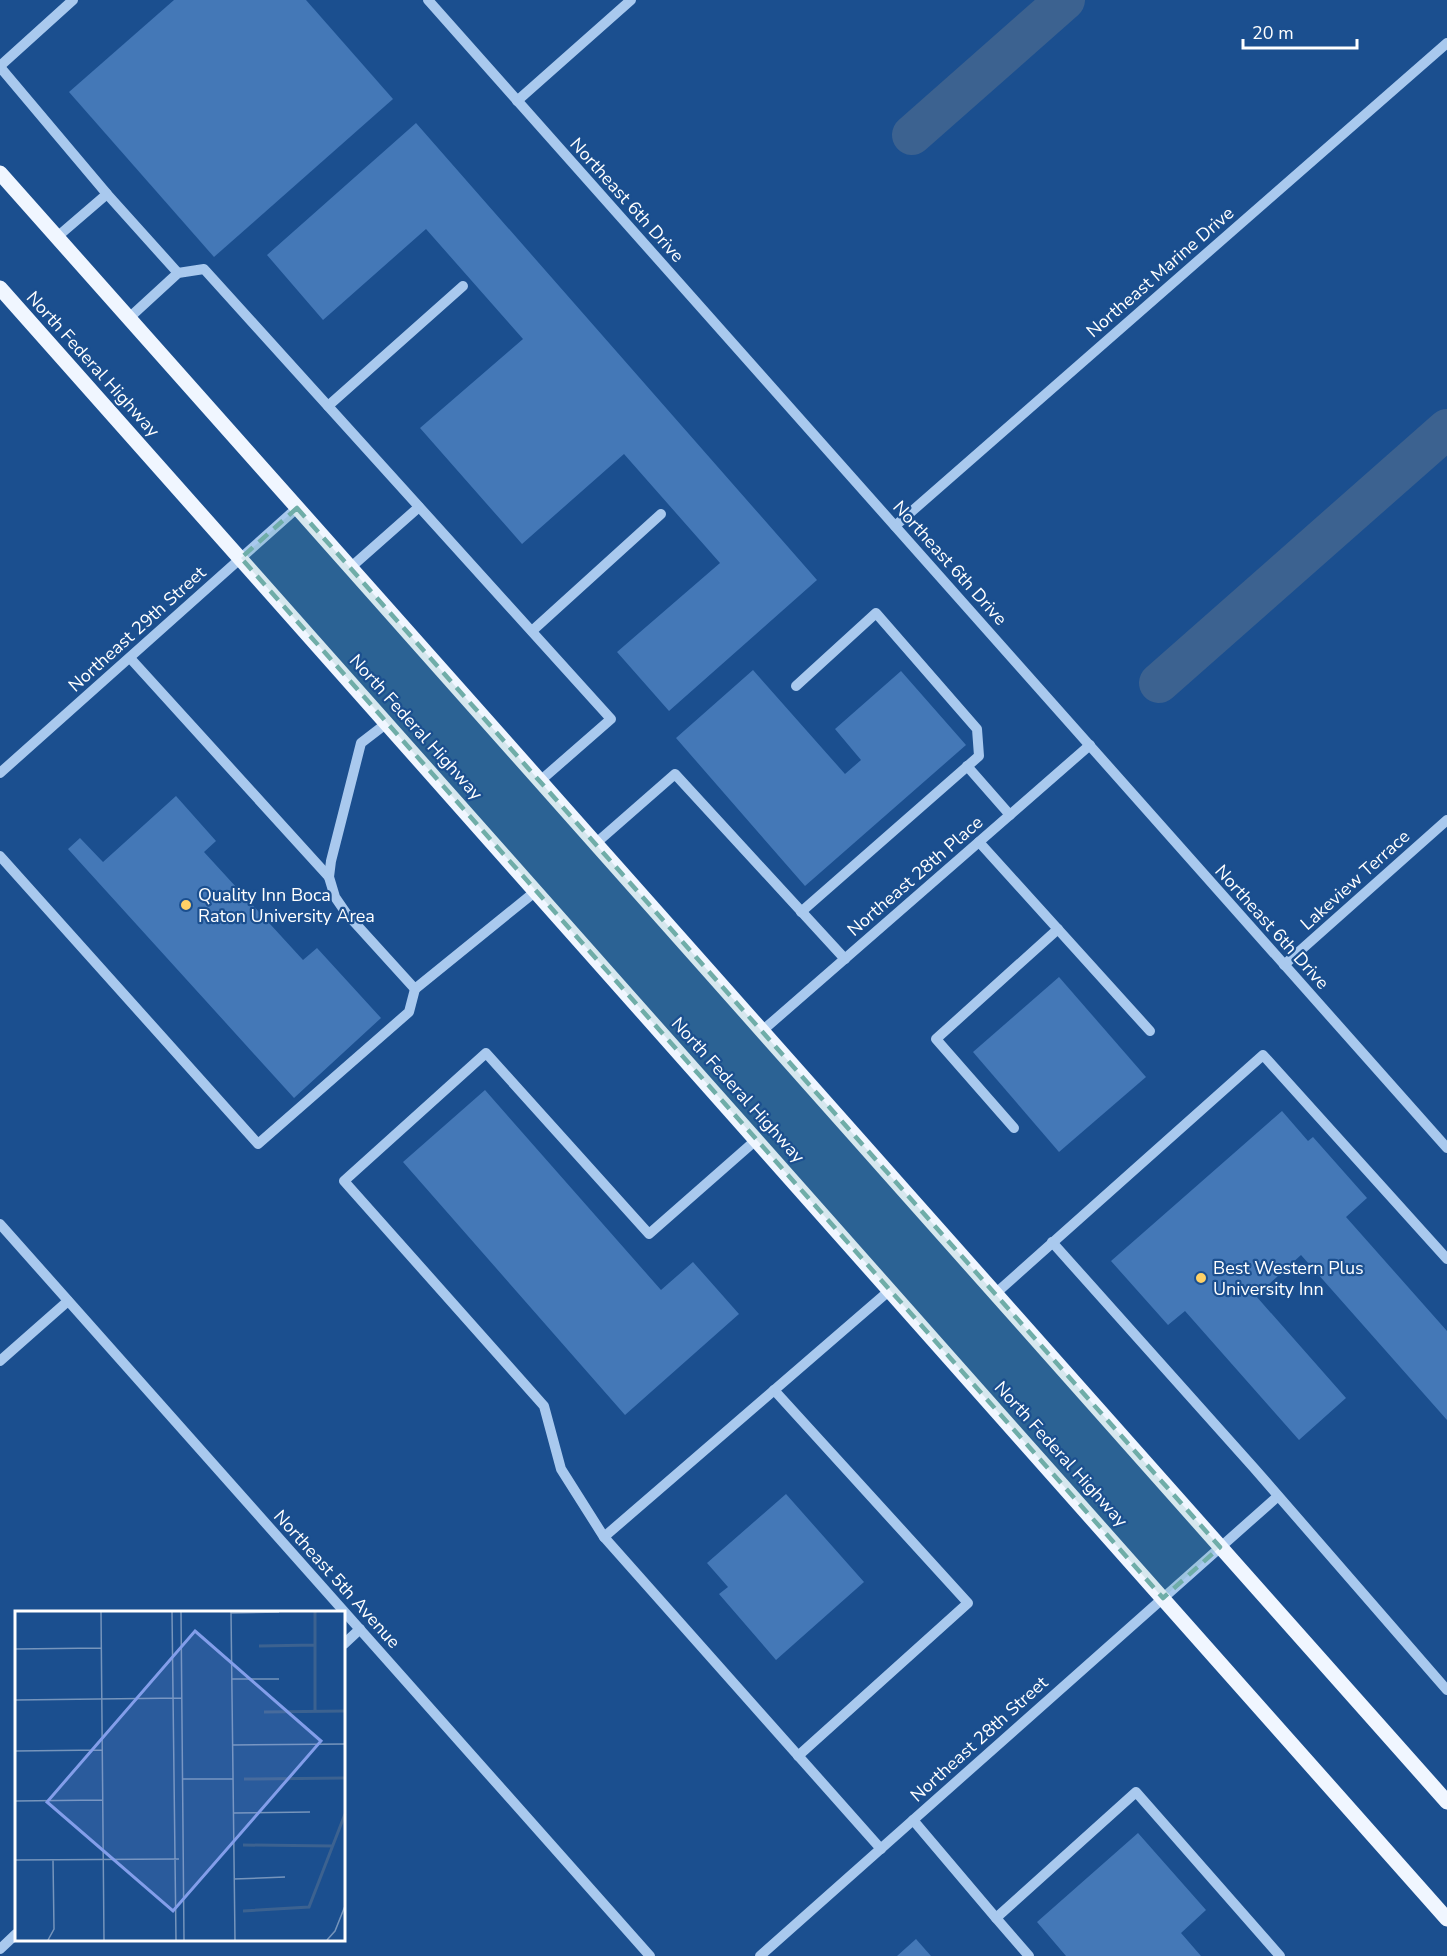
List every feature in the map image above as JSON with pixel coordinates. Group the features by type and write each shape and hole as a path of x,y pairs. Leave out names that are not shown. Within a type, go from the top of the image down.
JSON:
{"main road":[{"path":"0,173 1447,1803"},
{"name":"North Federal Highway","path":"0,288 1447,1919"}],"street":[{"path":"73,0 0,66 107,194 178,273"},
{"name":"Northeast 6th Drive","path":"428,0 1447,1148"},
{"path":"517,101 631,0"},
{"name":"Northeast Marine Drive","path":"895,526 1447,43"},
{"path":"57,237 107,194"},
{"path":"129,318 178,273 204,269 611,719 540,781"},
{"path":"328,406 463,286"},
{"path":"350,568 419,507"},
{"name":"Northeast 29th Street","path":"0,773 297,508"},
{"path":"532,631 661,514"},
{"path":"796,686 876,613 977,729 979,756 801,912"},
{"path":"130,658 329,877"},
{"path":"387,723 361,743 329,877 335,897 346,913 415,989"},
{"name":"Northeast 28th Place","path":"762,1031 1090,745"},
{"path":"967,766 1010,815"},
{"path":"595,844 675,774 845,959"},
{"name":"Lakeview Terrace","path":"1284,965 1447,820"},
{"path":"979,842 1150,1031"},
{"path":"0,856 258,1144 409,1012 415,989 536,891"},
{"path":"1014,1128 936,1039 1058,929"},
{"path":"756,1140 649,1234 486,1053 344,1181 544,1406 561,1469 604,1537 881,1849"},
{"path":"995,1293 1263,1055 1447,1259"},
{"name":"Northeast 5th Avenue","path":"0,1224 344,1611"},
{"path":"1052,1242 1447,1690"},
{"path":"604,1537 890,1290"},
{"path":"0,1361 68,1301"},
{"path":"774,1390 968,1603 798,1756"},
{"name":"Northeast 28th Street","path":"760,1956 1277,1497"},
{"name":"Northeast 5th Avenue","path":"345,1612 650,1956"},
{"path":"345,1643 360,1629"},
{"path":"996,1918 1136,1792 1280,1956"},
{"path":"913,1820 1029,1956"},
{"path":"0,1949 15,1935"}],"highlighted area":[{"path":"297,508 1220,1547 1163,1598 241,558"}],"building":[{"path":"174,0 306,0 393,99 214,257 69,92"},
{"path":"416,123 817,580 669,711 617,652 720,563 624,454 522,544 420,428 523,339 426,229 323,320 267,255"},
{"path":"753,670 845,774 861,760 835,729 901,671 966,745 805,886 676,738"},
{"name":"Quality Inn Boca Raton University Area","path":"176,796 216,841 204,852 303,960 317,948 381,1018 294,1098 68,849 80,838 103,862"},
{"path":"1059,977 1146,1077 1059,1152 973,1052"},
{"path":"485,1090 661,1290 693,1262 739,1314 625,1415 403,1162"},
{"name":"Best Western Plus University Inn","path":"1282,1111 1308,1141 1313,1137 1367,1198 1346,1217 1447,1331 1447,1420 1301,1255 1256,1296 1346,1398 1299,1440 1185,1311 1168,1325 1111,1261"},
{"path":"786,1494 864,1582 776,1660 719,1594 728,1587 707,1563"},
{"path":"1138,1833 1206,1910 1181,1933 1201,1956 1066,1956 1037,1922"},
{"path":"916,1939 931,1956 897,1956"}],"waterway":[{"path":"912,135 1065,0"},
{"path":"1159,683 1447,429"}],"place":[{"name":"Quality Inn Boca Raton University Area","path":"186,905"},
{"name":"Best Western Plus University Inn","path":"1201,1278"}]}
